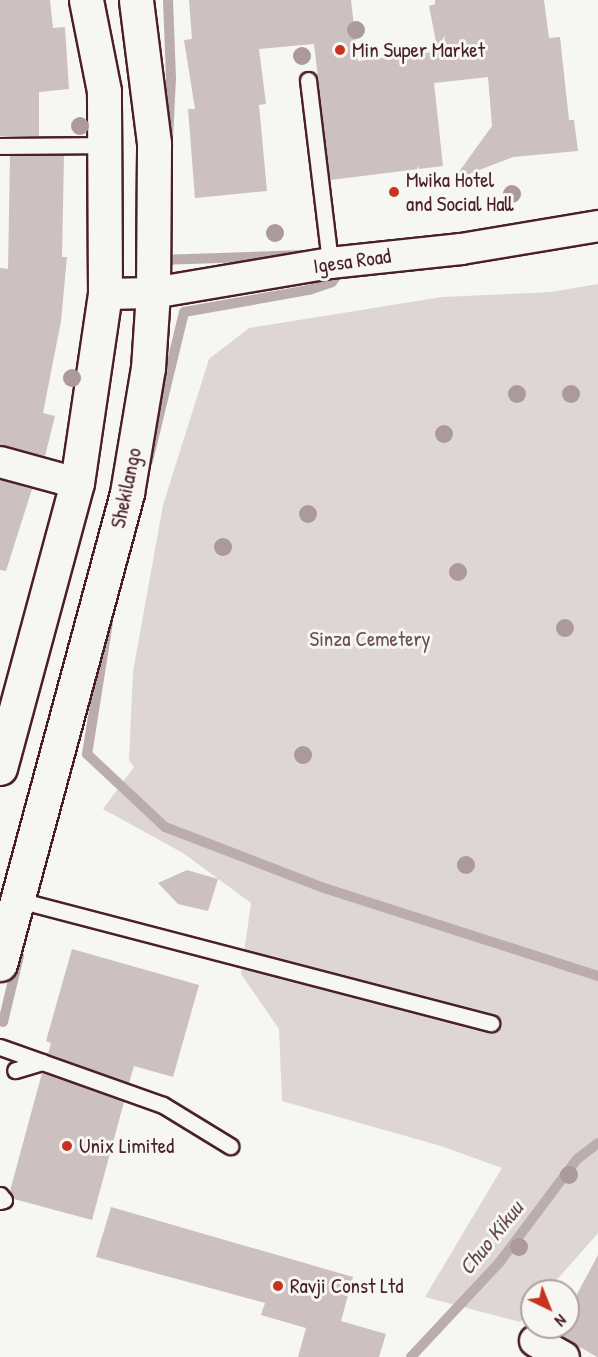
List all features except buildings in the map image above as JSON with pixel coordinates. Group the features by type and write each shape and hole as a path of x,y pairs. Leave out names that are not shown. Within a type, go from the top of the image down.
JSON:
{"main road":[{"path":"0,768 77,483 105,294 107,144 104,91 87,0"},
{"name":"Shekilango","path":"0,964 127,493 148,368 153,293 154,143 136,0"}],"street":[{"name":"Igesa Road","path":"105,294 153,293 330,263 461,249 598,226"},
{"path":"0,462 77,483"},
{"path":"535,1341 564,1357"}],"lane":[{"path":"308,80 330,263"},
{"path":"0,146 107,144"},
{"path":"18,900 491,1023"},
{"path":"0,1047 164,1105 230,1146"},
{"path":"15,1070 42,1062"},
{"path":"0,1195 4,1200 0,1201"}],"green space":[{"name":"Sinza Cemetery","path":"598,284 598,1233 558,1279 520,1279 520,1322 425,1297 502,1168 441,1146 282,1101 279,1029 241,974 251,903 183,853 103,809 134,767 129,760 133,672 163,505 209,359 249,328 442,297 551,292"}],"waterway":[{"path":"168,0 171,78 168,140"},
{"path":"161,255 160,260 304,255"},
{"path":"148,461 184,312 309,290 332,282 343,267"},
{"path":"108,622 87,754 165,827 321,887 598,976"},
{"path":"3,1022 19,956"},
{"name":"Chuo Kikuu","path":"411,1357 499,1263 577,1159 598,1143"}],"place":[{"name":"Min Super Market","path":"340,50"},
{"name":"Mwika Hotel and Social Hall","path":"394,192"},
{"name":"Unix Limited","path":"67,1146"},
{"name":"Ravji Const Ltd","path":"278,1286"}]}
